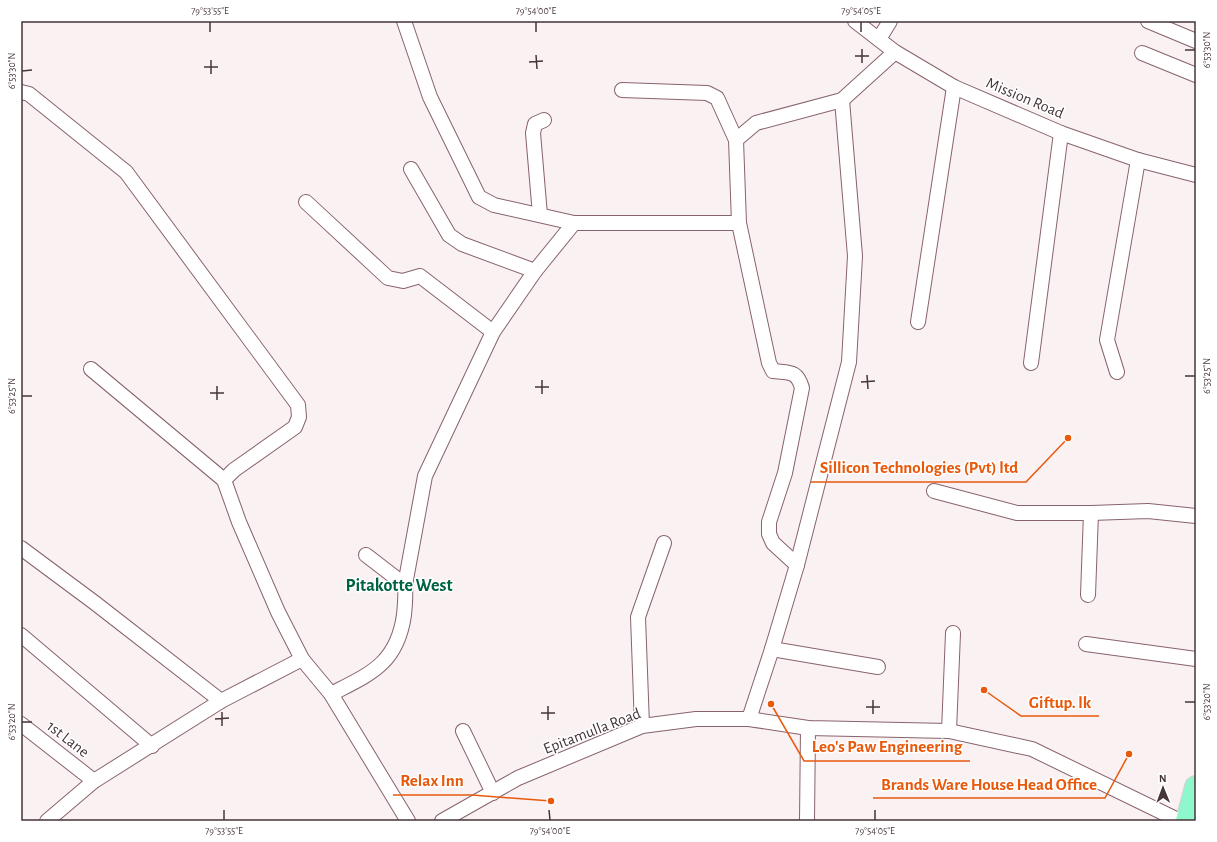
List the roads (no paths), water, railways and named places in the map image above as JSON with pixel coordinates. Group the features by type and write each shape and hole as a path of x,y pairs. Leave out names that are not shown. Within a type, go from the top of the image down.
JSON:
{"main road":[{"path":"1187,821 1196,787"}],"street":[{"path":"404,21 430,97 479,197 494,205 574,223 739,223"},
{"name":"Mission Road","path":"855,21 895,52 954,87 1061,132 1138,160 1196,176"},
{"path":"879,39 890,21"},
{"path":"1148,21 1196,41"},
{"path":"736,140 756,123 842,100 895,52"},
{"path":"1142,53 1196,75"},
{"path":"918,322 954,87"},
{"path":"622,90 707,92 717,98 736,140 739,223 769,363 773,371 795,374 799,378 802,388 785,474 769,522 769,534 773,543 797,565"},
{"path":"21,92 29,94 126,172 298,405 299,417 295,427 234,470 224,480"},
{"path":"749,720 797,565 849,362 855,256 842,100"},
{"path":"540,215 533,133 535,124 544,120"},
{"path":"1031,363 1061,132"},
{"path":"1117,372 1107,340 1138,160"},
{"path":"410,168 449,235 462,244 535,271"},
{"path":"306,202 388,278 403,281 420,276 493,332"},
{"path":"331,694 370,674 390,657 401,634 406,594 405,585 425,476 493,332 535,271 574,223"},
{"path":"92,368 224,480 239,522 278,612 302,659 331,694 408,821"},
{"path":"934,491 1017,513 1091,513 1148,510 1196,516"},
{"path":"1088,595 1091,513"},
{"path":"642,726 638,617 664,543"},
{"path":"21,548 95,603 221,702"},
{"path":"366,555 405,585"},
{"path":"949,731 953,633"},
{"path":"21,635 152,746"},
{"path":"1086,644 1196,659"},
{"path":"772,649 878,668"},
{"path":"47,821 94,781 221,702 302,659"},
{"name":"Epitamulla Road","path":"442,821 518,778 642,726 696,719 749,720 808,728 949,731 1032,749 1180,821"},
{"name":"1st Lane","path":"21,724 94,781"},
{"path":"807,821 808,728"},
{"path":"463,731 493,793"}],"place":[{"name":"Sillicon Technologies (Pvt) ltd","path":"1068,438"},
{"name":"Giftup. lk","path":"984,690"},
{"name":"Leo's Paw Engineering","path":"771,704"},
{"name":"Brands Ware House Head Office","path":"1129,754"},
{"name":"Relax Inn","path":"551,801"}],"district":[{"name":"Pitakotte West","path":"399,586"}]}
